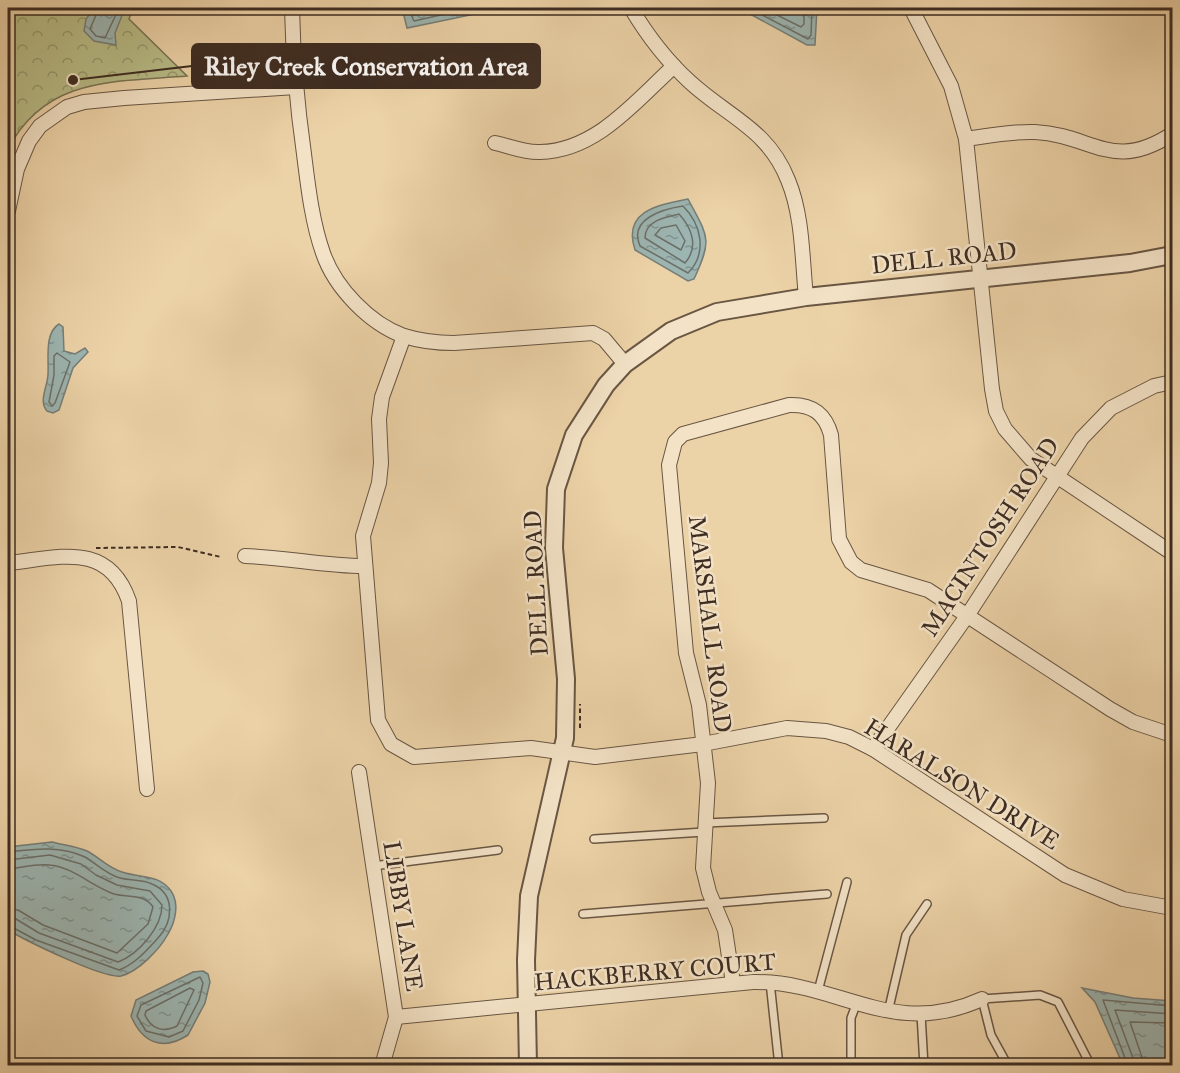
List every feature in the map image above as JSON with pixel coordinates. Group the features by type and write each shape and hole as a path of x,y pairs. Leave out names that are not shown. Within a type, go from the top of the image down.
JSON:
{"street":[{"path":"292,8 296,87 306,170 323,255 334,276 349,296 367,313 404,336 454,344 593,333 604,339 625,364"},
{"path":"631,8 649,37 674,66 708,97 752,128 774,153 789,181 797,213 806,297"},
{"path":"911,8 951,87 966,139 979,278 996,411 1017,446 1031,459 1173,553"},
{"path":"495,143 538,153 579,144 614,121 674,66"},
{"path":"8,211 17,169 29,141 40,126 67,107 84,102 124,98 296,87"},
{"path":"966,139 1034,132 1068,138 1104,151 1121,153 1156,145 1173,134"},
{"name":"DELL ROAD","path":"527,1063 529,896 563,752 566,729 566,679 554,548 556,489 574,435 606,385 625,364 670,331 694,320 738,307 806,297 1130,263 1173,255"},
{"name":"HARALSON DRIVE","path":"404,336 382,397 379,419 381,464 379,483 364,528 364,566 378,720 391,744 414,757 531,748 595,757 703,744 787,728 813,728 849,737 873,749 1065,875 1123,899 1173,908"},
{"name":"MACINTOSH ROAD","path":"873,749 967,616 1082,438 1111,408 1155,386 1173,382"},
{"name":"MARSHALL ROAD","path":"733,983 730,947 703,868 708,783 699,705 686,653 669,465 669,453 683,434 789,405 803,405 817,410 827,421 831,435 839,539 851,562 867,572 928,590 1110,709 1133,722 1173,735"},
{"path":"8,563 86,556 115,572 123,585 129,601 147,789"},
{"path":"245,556 278,556 330,565 364,566"},
{"name":"LIBBY LANE","path":"359,772 396,1017 382,1065"},
{"name":"HACKBERRY COURT","path":"396,1017 770,981 818,991 856,1005 888,1012 921,1014 963,1008 982,999"}],"lane":[{"path":"594,840 824,818"},
{"path":"373,867 498,850"},
{"path":"818,991 847,882"},
{"path":"583,914 827,894"},
{"path":"888,1012 906,935 927,904"},
{"path":"770,981 779,1065"},
{"path":"1008,1065 991,1035 982,999 1040,994 1058,1002 1091,1065"},
{"path":"851,1065 851,1018 856,1005"},
{"path":"921,1014 924,1065"}],"path":[{"path":"95,548 178,547 221,557"},
{"path":"579,732 580,703"}],"green space":[{"path":"8,8 133,8 129,19 187,76 109,82 63,95 42,108 24,125 8,149"}],"water":[{"path":"95,8 125,8 115,33 116,45 94,41 84,31 86,19"},
{"path":"402,8 479,8 485,12 407,28"},
{"path":"739,8 817,8 815,45 807,45"},
{"path":"688,199 704,230 706,246 694,279 688,281 635,250 632,237 638,218 645,212 655,207"},
{"path":"59,324 63,327 64,351 75,354 85,348 88,352 73,368 59,410 53,413 44,407 43,398 48,379 49,340 54,328"},
{"path":"52,842 87,851 117,870 155,879 166,886 174,896 176,907 171,929 154,953 128,974 121,976 98,971 64,958 8,930 8,847"},
{"path":"203,971 208,974 210,982 205,1003 188,1035 170,1043 154,1042 147,1038 131,1016 136,1000 193,972"},
{"path":"1082,988 1133,998 1172,1001 1172,1065 1123,1065 1095,1002"}],"place":[{"name":"Riley Creek Conservation Area","path":"73,80"}]}
